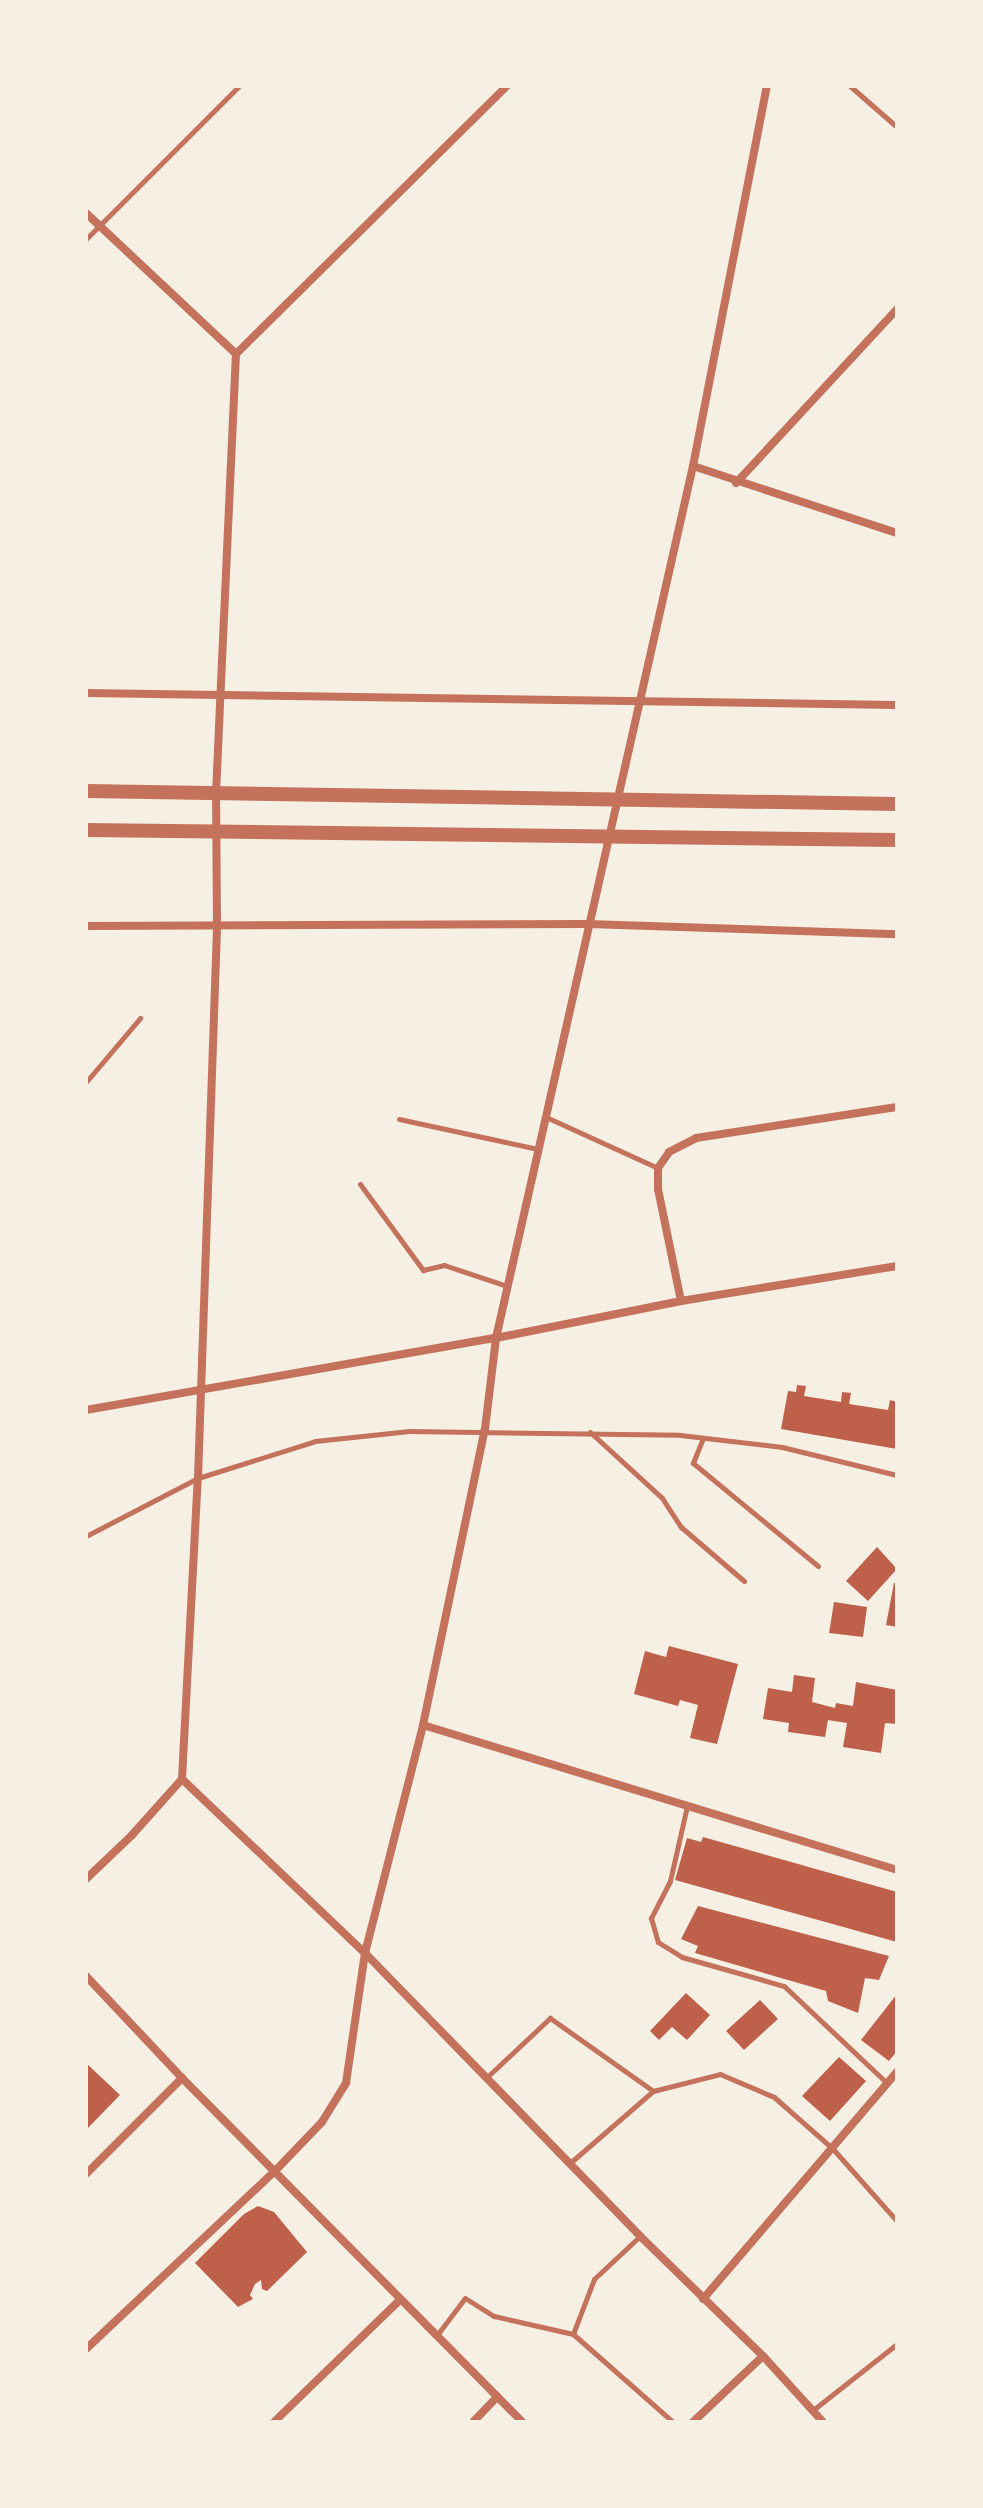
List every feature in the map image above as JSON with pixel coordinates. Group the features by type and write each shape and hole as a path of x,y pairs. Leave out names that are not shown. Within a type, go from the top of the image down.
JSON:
{"street":[{"path":"86,1879 132,1835 182,1779 198,1478 217,928 216,793 236,354 507,86"},
{"path":"86,2349 275,2171 322,2122 346,2083 365,1953 423,1725 485,1429 496,1338 615,800 693,466 767,86"},
{"path":"86,213 236,354"},
{"path":"736,483 897,309"},
{"path":"693,466 736,483 897,533"},
{"path":"86,693 897,705"},
{"path":"86,791 897,804"},
{"path":"86,830 897,840"},
{"path":"86,926 217,928 588,924 897,934"},
{"path":"681,1301 658,1189 658,1168 669,1152 696,1138 897,1107"},
{"path":"86,1410 496,1338 681,1301 897,1266"},
{"path":"423,1725 897,1870"},
{"path":"182,1779 365,1953 640,2236 763,2356 823,2422"},
{"path":"86,1976 182,2078 522,2422"},
{"path":"703,2299 897,2072"},
{"path":"86,2174 182,2078"},
{"path":"274,2422 400,2300"},
{"path":"693,2422 763,2356"},
{"path":"473,2422 497,2397"}],"lane":[{"path":"86,239 239,86"},
{"path":"855,88 897,127"},
{"path":"86,1082 140,1018"},
{"path":"545,1116 658,1168"},
{"path":"399,1119 538,1149"},
{"path":"360,1184 423,1270 444,1265 507,1286"},
{"path":"86,1536 198,1478 315,1441 409,1431 589,1431 703,1438 782,1447 897,1475"},
{"path":"589,1431 662,1498 681,1527 744,1581"},
{"path":"703,1438 693,1463 818,1566"},
{"path":"687,1806 670,1881 651,1918 658,1942 682,1957 784,1986 888,2084"},
{"path":"486,2078 550,2018 653,2091"},
{"path":"569,2163 653,2091 720,2074 774,2097 833,2149 897,2221"},
{"path":"573,2334 594,2279 640,2236"},
{"path":"436,2336 465,2298 494,2316 573,2334 673,2422"},
{"path":"812,2411 897,2344"}],"building":[{"path":"797,1385 806,1386 804,1396 841,1402 842,1392 851,1393 849,1404 888,1410 890,1400 897,1402 897,1449 781,1429 788,1391 796,1392"},
{"path":"877,1547 897,1569 868,1601 846,1581"},
{"path":"894,1583 897,1583 897,1627 886,1625"},
{"path":"834,1602 867,1607 863,1637 829,1633"},
{"path":"669,1646 738,1664 717,1744 690,1738 698,1705 680,1700 678,1706 634,1694 645,1651 666,1657"},
{"path":"794,1675 815,1678 812,1702 835,1708 836,1703 853,1706 856,1682 897,1690 897,1724 885,1723 881,1753 843,1747 847,1723 828,1720 825,1737 788,1732 789,1723 763,1719 768,1688 792,1692"},
{"path":"703,1837 897,1892 897,1942 675,1880 687,1838 701,1842"},
{"path":"698,1906 889,1956 879,1980 865,1978 858,2013 828,2001 826,1991 695,1953 698,1946 681,1939"},
{"path":"686,1993 710,2015 687,2040 672,2027 659,2040 650,2031"},
{"path":"897,1994 897,2051 889,2061 861,2040"},
{"path":"760,2000 778,2019 744,2050 726,2031"},
{"path":"839,2057 866,2081 830,2121 802,2096"},
{"path":"86,2063 120,2095 86,2130"},
{"path":"258,2206 274,2212 307,2252 267,2291 262,2289 261,2280 255,2284 250,2295 253,2299 238,2307 195,2263 244,2214"}]}
